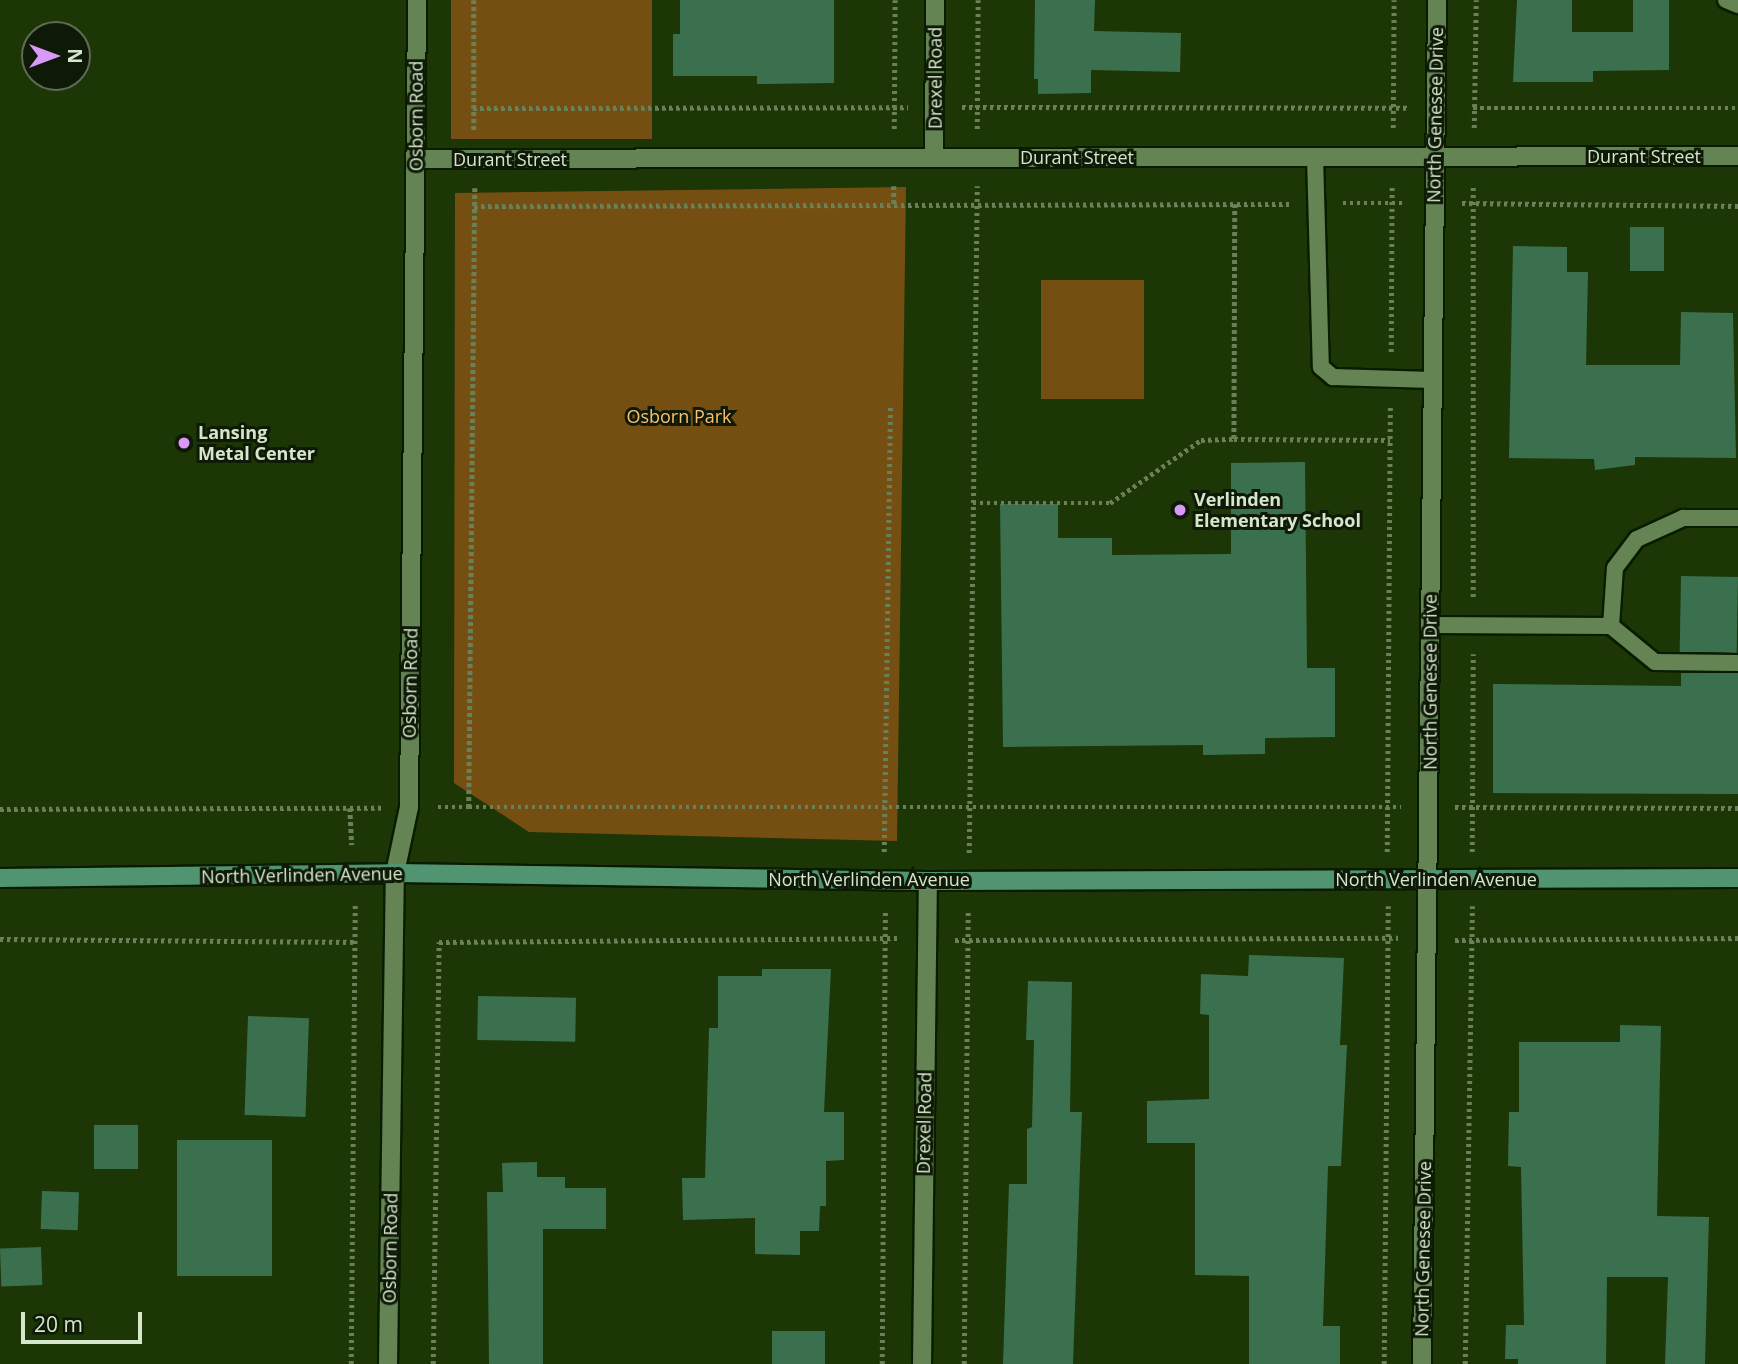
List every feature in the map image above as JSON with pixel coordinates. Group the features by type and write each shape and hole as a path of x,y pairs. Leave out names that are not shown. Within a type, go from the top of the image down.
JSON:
{"street":[{"name":"Osborn Road","path":"388,1364 395,873 409,807 417,0"},
{"name":"Drexel Road","path":"934,157 935,0"},
{"name":"North Genesee Drive","path":"1422,1364 1437,0"},
{"name":"Durant Street","path":"417,159 1738,156"},
{"name":"North Verlinden Avenue","path":"0,878 395,873 928,881 1738,878"},
{"name":"Drexel Road","path":"922,1364 928,881"}],"lane":[{"path":"1726,0 1738,5"},
{"path":"1315,157 1321,367 1333,377 1432,380"},
{"path":"1611,626 1615,568 1637,539 1683,518 1738,518"},
{"path":"1430,625 1611,626 1656,662 1738,663"}],"path":[{"path":"469,807 474,206 477,160 473,108 474,0"},
{"path":"894,206 895,0"},
{"path":"964,1364 978,0"},
{"path":"1384,1364 1394,0"},
{"path":"1465,1364 1472,941 1473,157 1476,0"},
{"path":"473,108 1738,108"},
{"path":"474,206 1392,203 1738,206"},
{"path":"1234,439 1235,204"},
{"path":"973,503 1110,503 1201,440 1390,440"},
{"path":"0,808 1738,808"},
{"path":"350,808 357,942 351,1364"},
{"path":"433,1364 439,942 1388,938 1472,941 1738,938"},
{"path":"0,939 357,942"}],"green space":[{"path":"451,0 652,0 652,139 451,139"},
{"name":"Osborn Park","path":"906,187 897,841 529,832 454,783 455,193"},
{"path":"1041,280 1144,280 1144,399 1041,399"}],"building":[{"path":"680,0 834,0 834,83 757,84 757,76 673,76 673,34 680,34"},
{"path":"1035,0 1095,0 1094,31 1181,33 1180,72 1091,70 1091,93 1038,94 1038,79 1034,79"},
{"path":"1517,0 1572,0 1572,32 1633,32 1633,0 1669,0 1669,70 1593,71 1593,82 1513,82"},
{"path":"1630,227 1664,227 1664,271 1630,271"},
{"path":"1513,246 1567,247 1567,272 1588,272 1586,365 1680,365 1681,312 1733,313 1736,458 1635,457 1635,465 1595,470 1594,459 1509,458"},
{"path":"1305,462 1307,668 1335,668 1335,737 1265,738 1265,754 1203,755 1203,745 1003,747 1000,504 1058,504 1058,538 1112,538 1112,555 1231,554 1231,463"},
{"path":"1681,576 1738,577 1737,653 1680,652"},
{"path":"1681,673 1738,673 1738,794 1493,793 1493,684 1681,686"},
{"path":"1249,955 1344,958 1340,1045 1347,1045 1341,1166 1328,1166 1323,1326 1340,1326 1340,1364 1249,1364 1249,1276 1195,1275 1195,1143 1147,1143 1147,1101 1209,1099 1209,1015 1200,1014 1201,974 1248,976"},
{"path":"762,969 831,969 824,1112 844,1112 844,1160 826,1161 826,1206 820,1206 819,1231 800,1231 800,1255 755,1254 755,1218 683,1220 682,1178 705,1178 709,1028 718,1028 718,976 762,976"},
{"path":"1028,981 1072,982 1070,1112 1082,1112 1073,1364 1003,1364 1009,1184 1027,1184 1027,1129 1032,1127 1034,1040 1026,1040"},
{"path":"478,996 576,998 575,1042 477,1040"},
{"path":"248,1016 309,1018 306,1117 245,1115"},
{"path":"1620,1025 1661,1026 1657,1216 1709,1217 1705,1364 1665,1364 1668,1277 1607,1277 1606,1364 1518,1364 1518,1359 1505,1359 1506,1325 1524,1325 1521,1167 1508,1166 1509,1112 1519,1112 1519,1042 1620,1042"},
{"path":"94,1125 138,1125 138,1169 94,1169"},
{"path":"177,1140 272,1140 272,1276 177,1276"},
{"path":"537,1162 537,1177 565,1177 565,1188 606,1188 606,1229 543,1229 543,1364 489,1364 487,1192 503,1192 502,1163"},
{"path":"42,1191 79,1192 78,1230 41,1229"},
{"path":"41,1247 42,1285 1,1286 0,1248"},
{"path":"772,1331 825,1331 825,1364 772,1364"}],"place":[{"name":"Lansing Metal Center","path":"184,443"},
{"name":"Verlinden Elementary School","path":"1180,510"}]}
